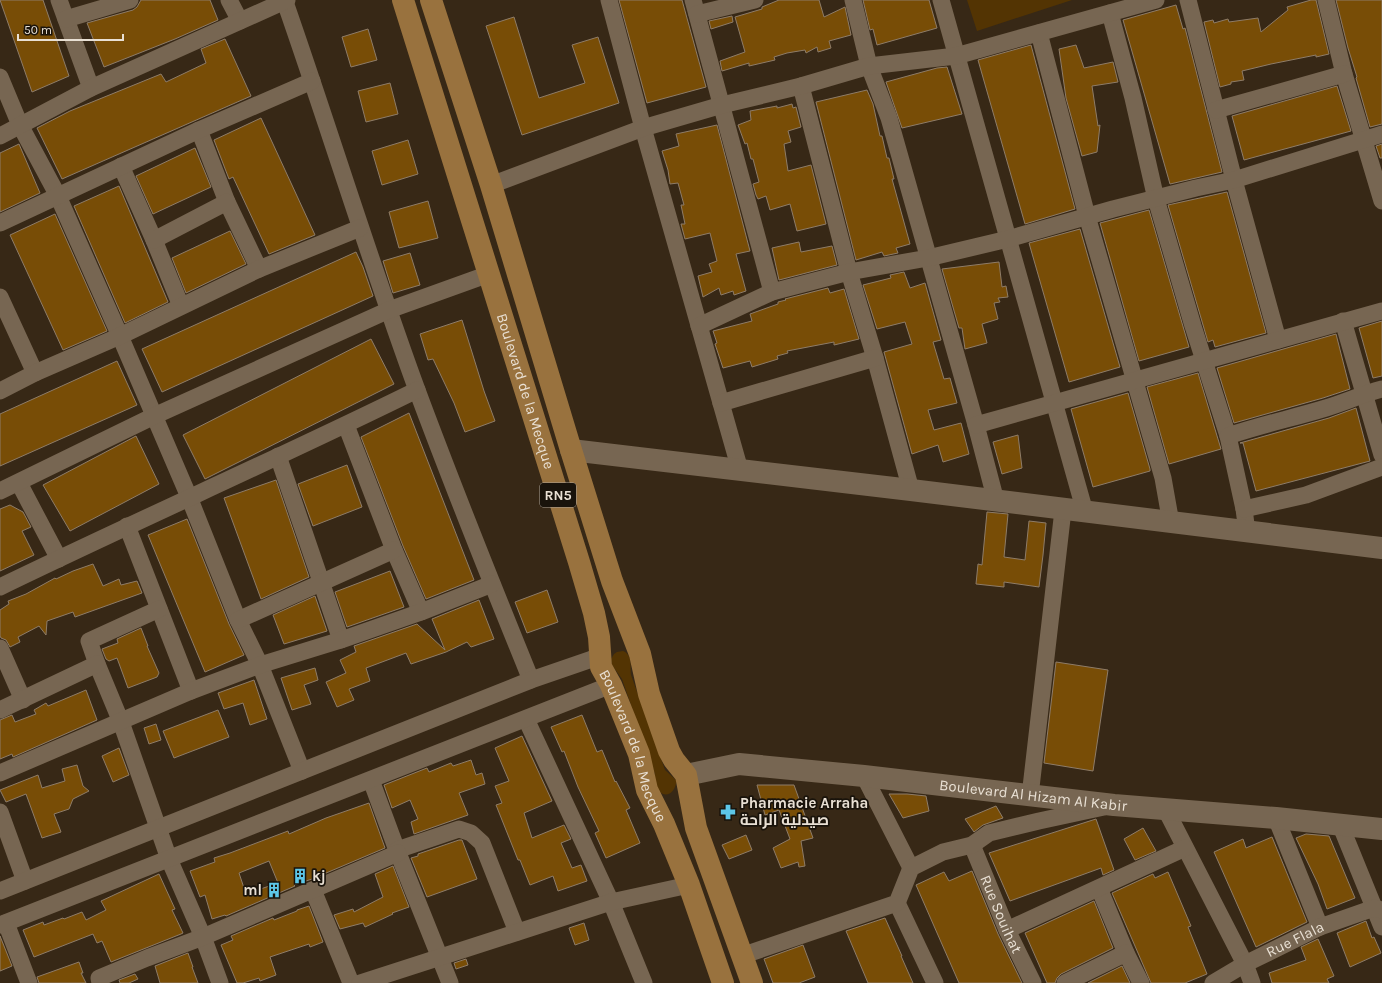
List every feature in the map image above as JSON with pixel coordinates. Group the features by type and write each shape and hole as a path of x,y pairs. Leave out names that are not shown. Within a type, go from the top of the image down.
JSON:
{"main road":[{"name":"Boulevard de la Mecque","path":"403,0 580,562 599,637 600,667 611,685 639,754 647,790 664,824 689,885 723,983"},
{"name":"Boulevard de la Mecque","path":"431,0 491,185 612,581 640,654 649,694 669,751 687,780 696,828 752,983"},
{"path":"600,654 608,644 614,640 627,640 638,648 640,654"},
{"path":"650,796 662,804 670,804 682,797 686,791 687,780"}],"street":[{"path":"59,0 91,88"},
{"path":"66,19 130,0"},
{"path":"229,0 240,21"},
{"path":"609,0 643,128 740,470"},
{"path":"755,0 695,7 772,292"},
{"path":"853,0 869,66 888,118 976,425 996,501"},
{"path":"941,0 1085,512"},
{"path":"491,185 643,128 722,105 801,86 869,66 956,56 1156,0"},
{"path":"1188,0 1234,180 1278,340"},
{"path":"1326,0 1344,74 1382,201"},
{"path":"0,136 91,88 286,1 360,228 417,390 531,680"},
{"path":"1110,13 1131,90 1156,199 1193,326 1228,436 1244,509 1247,532"},
{"path":"1039,33 1087,216 1163,478 1171,523"},
{"path":"1216,110 1344,74"},
{"path":"0,77 20,125 58,196 120,336 189,497 238,620 260,665 302,771"},
{"path":"0,223 199,130 312,81"},
{"path":"801,86 849,272 875,358 911,490"},
{"path":"199,130 227,202 259,269"},
{"path":"699,326 772,292 849,272 928,258 1196,188 1234,180 1382,134"},
{"path":"121,166 181,306"},
{"path":"154,240 227,202"},
{"path":"0,391 35,373 120,336 259,269 360,228"},
{"path":"0,491 154,416 389,310 489,274"},
{"path":"0,297 35,373"},
{"path":"976,425 1382,311"},
{"path":"1343,321 1382,455"},
{"path":"721,403 875,358"},
{"path":"1228,436 1262,425 1299,416 1382,389"},
{"path":"0,587 189,497 346,425 417,390"},
{"path":"346,425 394,550 421,612"},
{"path":"571,450 1382,548"},
{"path":"278,456 341,640"},
{"path":"1244,509 1306,495 1382,467"},
{"path":"19,483 59,559"},
{"path":"1030,796 1063,510"},
{"path":"128,526 191,691"},
{"path":"238,620 394,550"},
{"path":"0,773 191,691 260,665 341,640 421,612 492,584"},
{"path":"159,609 89,641 121,722 169,859 203,937 220,983"},
{"path":"0,648 23,700"},
{"path":"0,891 600,654"},
{"path":"0,710 97,664"},
{"path":"29,983 3,924 611,685"},
{"path":"526,719 611,902 640,982"},
{"name":"Boulevard Al Hizam Al Kabir","path":"687,780 739,764 864,776 1114,805 1276,818 1382,829"},
{"path":"864,776 911,868"},
{"path":"371,780 397,852 450,983"},
{"path":"935,983 897,903 911,868 943,852 972,845 990,833 1114,805"},
{"path":"1166,810 1245,964 1252,983"},
{"path":"0,812 25,881"},
{"path":"1276,818 1320,927"},
{"path":"1340,824 1378,909 1382,927"},
{"path":"100,983 98,978 203,937 397,852 459,829 471,833 482,843 517,932"},
{"name":"Rue Souihat","path":"972,845 1007,930 1033,983"},
{"path":"1007,930 1185,848"},
{"path":"360,983 611,902 689,885"},
{"path":"1099,888 1126,954 1141,983"},
{"path":"313,890 351,983"},
{"path":"741,956 897,903"},
{"name":"Rue Flala","path":"1214,983 1245,964 1320,927 1378,909"},
{"path":"1066,983 1126,954"}],"shaded area":[{"path":"967,0 1072,0 977,31"},
{"path":"623,651 630,658 631,675 665,770 676,780 675,787 671,793 668,794 662,794 657,787 655,774 622,679 612,665 611,659 614,654"}],"building":[{"path":"0,0 43,0 69,76 32,92"},
{"path":"141,0 210,0 218,20 104,67 87,23 133,10 137,7"},
{"path":"619,0 682,0 706,87 647,103"},
{"path":"779,0 819,0 824,17 845,7 851,35 829,41 831,48 818,52 817,47 806,53 805,50 787,53 774,57 775,60 749,66 749,63 722,71 720,61 745,52 735,17 762,9 762,7"},
{"path":"863,0 929,0 937,28 877,45 873,29 870,30"},
{"path":"1316,0 1329,54 1316,57 1316,55 1242,71 1244,80 1231,82 1231,84 1220,87 1204,22 1213,20 1214,23 1228,19 1229,22 1258,18 1261,32 1288,10 1287,7"},
{"path":"1336,0 1382,0 1382,124 1370,127"},
{"path":"1176,5 1183,29 1185,28 1222,172 1170,184 1123,20"},
{"path":"732,16 733,22 711,29 709,21"},
{"path":"514,17 539,98 585,83 572,45 598,37 619,103 522,135 486,26"},
{"path":"368,29 377,60 351,67 342,37"},
{"path":"225,39 251,96 62,179 37,128 70,111 161,74 166,82 206,63 201,49"},
{"path":"1031,45 1075,209 1025,224 978,60"},
{"path":"1076,45 1084,68 1113,62 1118,82 1092,86 1098,126 1100,125 1097,152 1082,156 1066,98 1059,49"},
{"path":"947,67 962,114 902,128 886,82 937,68"},
{"path":"390,83 398,114 366,122 358,91"},
{"path":"1337,86 1351,131 1244,160 1232,116"},
{"path":"867,90 873,104 880,136 882,136 887,158 889,158 894,179 892,179 910,244 896,248 898,253 884,256 882,252 856,260 816,102"},
{"path":"792,104 793,108 796,107 801,127 788,131 791,142 784,144 788,171 811,165 826,224 797,231 790,204 770,210 766,196 758,199 753,184 759,182 753,159 751,159 747,143 745,144 738,125 751,120 750,111 777,106 777,108"},
{"path":"261,118 315,235 269,254 233,177 229,179 214,140"},
{"path":"717,125 750,251 736,254 746,291 734,295 733,291 721,295 719,288 703,297 698,276 712,272 709,264 717,261 710,233 685,239 681,224 685,224 681,205 684,205 678,183 670,184 668,170 662,151 679,146 676,134"},
{"path":"408,140 418,174 382,185 372,151"},
{"path":"19,144 40,193 0,212 0,153"},
{"path":"1382,144 1382,158 1380,158 1376,146"},
{"path":"195,148 211,187 153,214 136,176"},
{"path":"119,186 168,302 125,323 74,206"},
{"path":"1227,192 1266,333 1215,347 1213,340 1208,342 1168,205"},
{"path":"428,201 438,238 399,248 389,212"},
{"path":"1149,210 1189,347 1139,361 1100,223"},
{"path":"55,214 107,331 63,350 10,235"},
{"path":"1080,229 1120,367 1069,382 1029,243"},
{"path":"230,231 246,264 186,293 172,258"},
{"path":"799,242 801,252 832,246 837,265 779,280 772,248"},
{"path":"356,252 373,296 162,392 142,349"},
{"path":"410,253 420,285 393,293 383,261"},
{"path":"999,262 1002,287 1006,286 1008,297 998,298 1000,302 994,303 998,319 982,324 987,343 965,349 962,328 959,328 942,269"},
{"path":"904,272 910,288 925,283 941,340 933,342 944,379 950,378 957,403 928,410 934,430 961,423 969,454 943,462 938,445 912,454 884,352 912,344 905,322 877,329 863,285 891,278 890,275"},
{"path":"828,288 830,293 844,289 859,339 834,345 834,342 787,351 788,353 777,356 778,359 752,367 750,361 723,368 715,344 717,343 713,331 752,321 750,314 778,304 778,302 786,300 785,299"},
{"path":"462,320 495,421 465,432 454,403 433,359 428,360 420,334"},
{"path":"1382,321 1382,376 1373,378 1359,328"},
{"path":"1336,334 1350,389 1234,423 1217,368"},
{"path":"371,339 394,384 205,479 183,435"},
{"path":"117,361 137,405 0,466 0,414"},
{"path":"1198,373 1221,449 1169,464 1147,387"},
{"path":"1128,393 1150,471 1093,487 1071,409"},
{"path":"1356,408 1370,461 1256,491 1243,443 1240,443 1329,418"},
{"path":"409,413 474,580 426,599 403,546 361,437"},
{"path":"1018,435 1022,468 1002,474 993,442"},
{"path":"136,436 159,484 70,531 43,485"},
{"path":"347,465 362,507 313,526 298,484"},
{"path":"276,480 309,577 261,599 224,498"},
{"path":"10,505 23,512 31,527 22,531 34,555 0,571 0,509"},
{"path":"987,512 1008,514 1004,557 1025,560 1029,521 1046,523 1039,587 1004,582 1004,587 976,584 978,564 982,565"},
{"path":"187,519 229,624 244,655 205,672 148,535"},
{"path":"93,564 103,586 119,579 121,585 137,581 142,593 75,617 73,612 47,621 46,635 39,626 18,637 20,642 10,647 6,640 1,638 0,610 9,604 8,601 26,594 55,578 56,579"},
{"path":"390,571 404,607 347,627 335,592"},
{"path":"547,590 558,622 527,633 515,602"},
{"path":"315,596 327,631 284,644 273,615"},
{"path":"479,600 494,639 471,647 467,642 446,652 411,664 406,653 366,668 370,681 349,689 354,700 337,707 326,682 346,673 340,660 356,652 354,646 417,624 445,650 432,619"},
{"path":"141,628 159,673 157,677 128,688 117,658 109,661 106,659 102,649 118,643 117,639"},
{"path":"1056,662 1108,670 1093,771 1044,763"},
{"path":"315,668 318,680 304,685 311,704 292,710 281,678"},
{"path":"254,680 267,719 250,725 243,703 224,709 218,693"},
{"path":"86,690 97,720 13,757 12,754 0,759 0,720 12,715 15,722 36,714 34,710 46,703 48,706"},
{"path":"218,710 229,737 174,758 163,731"},
{"path":"582,715 597,752 602,750 615,782 616,781 630,808 626,810 640,843 606,858 595,833 599,831 578,787 564,751 562,752 551,727"},
{"path":"156,724 161,740 149,744 144,728"},
{"path":"522,736 552,801 524,813 532,838 564,825 571,839 561,843 572,868 581,865 587,881 558,891 553,876 530,885 520,860 518,860 496,805 502,803 495,786 509,781 495,748"},
{"path":"119,748 129,775 113,782 102,756"},
{"path":"471,760 476,775 482,773 485,784 459,793 468,815 414,834 411,822 418,819 410,800 392,808 384,785 427,768 429,772 451,763 453,766"},
{"path":"77,765 83,786 89,791 73,799 69,809 54,814 61,832 42,838 26,794 6,802 0,790 38,775 42,788 65,781 62,769"},
{"path":"757,785 794,785 813,838 801,841 805,866 799,867 798,862 781,868 773,848 790,839 779,810 765,815"},
{"path":"889,794 926,796 929,811 903,818"},
{"path":"369,803 385,848 312,879 294,885 295,886 226,916 212,919 205,895 200,897 190,871 215,862 214,858 288,831 289,834 326,818","holes":["269,861 278,883 246,894 239,873"]},
{"path":"996,806 1003,818 983,825 974,832 965,819"},
{"path":"1096,819 1114,870 1103,875 1101,868 1010,901 989,853"},
{"path":"1143,828 1156,851 1135,860 1124,839"},
{"path":"1306,834 1329,836 1355,898 1327,909 1318,884 1296,838"},
{"path":"746,835 752,850 729,859 722,845"},
{"path":"1272,837 1307,922 1256,947 1214,852 1243,839 1246,848"},
{"path":"462,840 477,879 427,897 411,858 418,856 418,854"},
{"path":"393,866 409,907 392,913 393,914 365,927 363,923 340,929 334,915 353,909 354,912 383,897 375,874"},
{"path":"972,871 998,934 1022,983 959,983 916,885 944,872 949,881"},
{"path":"1168,872 1191,926 1188,927 1207,974 1185,983 1151,983 1112,893 1153,874 1155,878"},
{"path":"159,874 175,909 172,910 183,933 111,962 102,941 97,943 93,934 34,957 23,930 43,922 44,925 82,912 86,920 106,910 101,901"},
{"path":"1094,901 1113,948 1061,974 1055,983 1047,983 1025,933"},
{"path":"309,906 323,942 310,947 309,944 270,957 276,975 260,981 259,978 243,983 237,983 221,945 233,940 231,936 273,918 274,920"},
{"path":"885,918 913,983 868,983 846,931"},
{"path":"1366,921 1372,938 1374,937 1381,953 1350,967 1337,933"},
{"path":"584,923 589,940 575,945 569,928"},
{"path":"0,936 12,966 0,971"},
{"path":"1318,939 1334,976 1327,979 1329,983 1272,983 1269,973 1306,960 1301,947"},
{"path":"803,945 815,977 799,983 773,983 764,959"},
{"path":"188,953 198,983 160,983 155,966"},
{"path":"466,959 468,965 456,969 454,963"},
{"path":"79,962 83,973 81,973 86,983 39,983 37,977"},
{"path":"1122,966 1130,983 1088,983"},
{"path":"135,974 138,979 129,983 120,983 119,980"}],"place":[{"name":"Pharmacie Arraha صيدلية الراحة","path":"728,812"},
{"name":"kj","path":"300,876"},
{"name":"ml","path":"274,890"}]}
